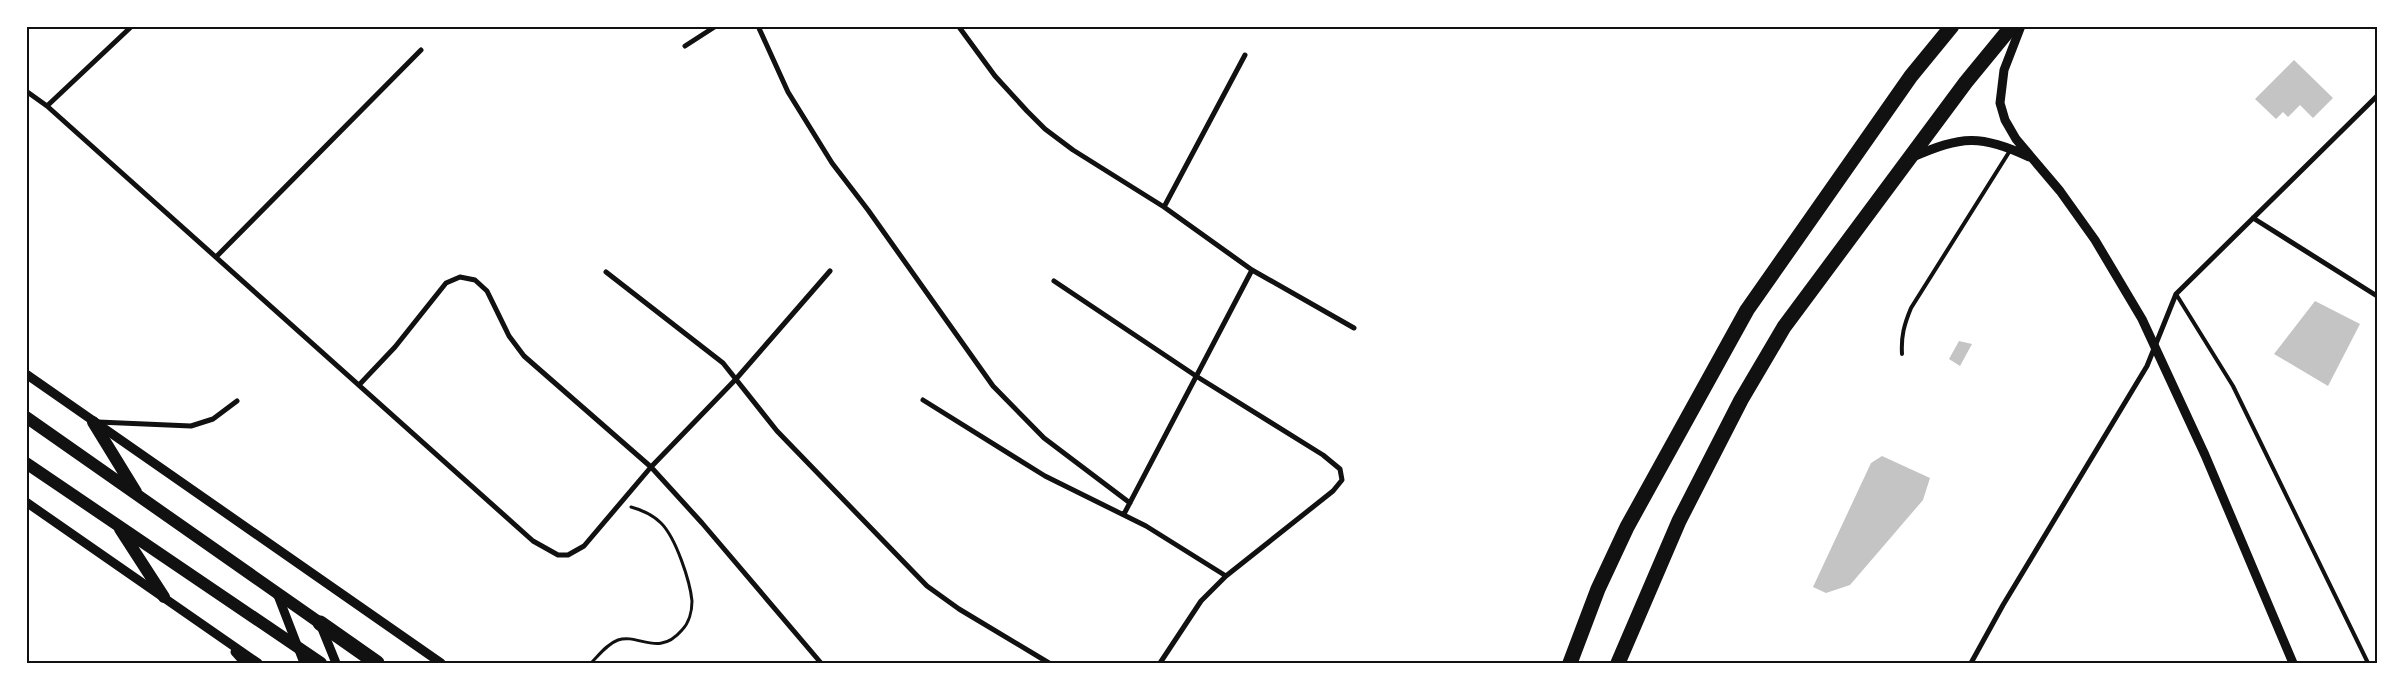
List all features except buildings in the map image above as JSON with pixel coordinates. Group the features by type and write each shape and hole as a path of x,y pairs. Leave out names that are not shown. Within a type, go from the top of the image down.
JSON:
{"highway":[{"path":"1570,663 1598,589 1627,526 1747,310 1911,76 1952,26"},
{"path":"1618,663 1679,521 1741,400 1784,327 1909,158 2012,26"},
{"path":"320,624 377,663"}],"main road":[{"path":"26,417 276,590 320,624"},
{"path":"93,422 139,496"},
{"path":"26,463 321,663"},
{"path":"118,525 164,597"}],"street":[{"path":"47,106 132,26"},
{"path":"685,46 716,26"},
{"path":"758,26 788,92 832,163 868,210 993,386 1044,438 1130,503"},
{"path":"2021,26 2004,70 2000,103 2005,120 2016,139 2060,191 2095,240 2128,294 2156,347 2293,663"},
{"path":"959,27 995,76 1045,129 1073,150 1164,207 1252,270 1354,328"},
{"path":"216,257 421,50"},
{"path":"1164,207 1245,55"},
{"path":"26,91 47,106 534,541 558,555 577,552 651,467 736,379 830,271"},
{"path":"1971,663 2003,605 2135,387 2156,347 2176,294 2377,96"},
{"path":"1909,158 1937,146 1966,139 1978,140 2011,149 2033,160"},
{"path":"2253,218 2377,296"},
{"path":"1124,514 1252,270"},
{"path":"606,272 723,363 777,431 927,586 960,609 1050,663"},
{"path":"359,385 395,347 446,283 453,279 468,278 475,280 486,291 509,336 524,356 651,467 702,523 821,663"},
{"path":"1054,281 1196,376 1323,455 1338,466 1342,474 1342,480 1333,491 1226,576 1201,602 1160,663"},
{"path":"26,374 441,663"},
{"path":"923,400 1045,476 1124,514 1226,576"},
{"path":"93,422 191,426 214,419 238,401"},
{"path":"26,502 164,597 222,640 258,663"},
{"path":"276,590 304,663"},
{"path":"320,624 336,663"},
{"path":"222,640 245,663"}],"lane":[{"path":"1902,354 1902,333 1911,308 2011,149"},
{"path":"2176,294 2233,386 2368,663"}],"path":[{"path":"591,663 610,645 620,639 647,644 667,641 682,630 691,609 692,601 678,549 671,535 661,523 648,513 634,507 618,505"}]}
